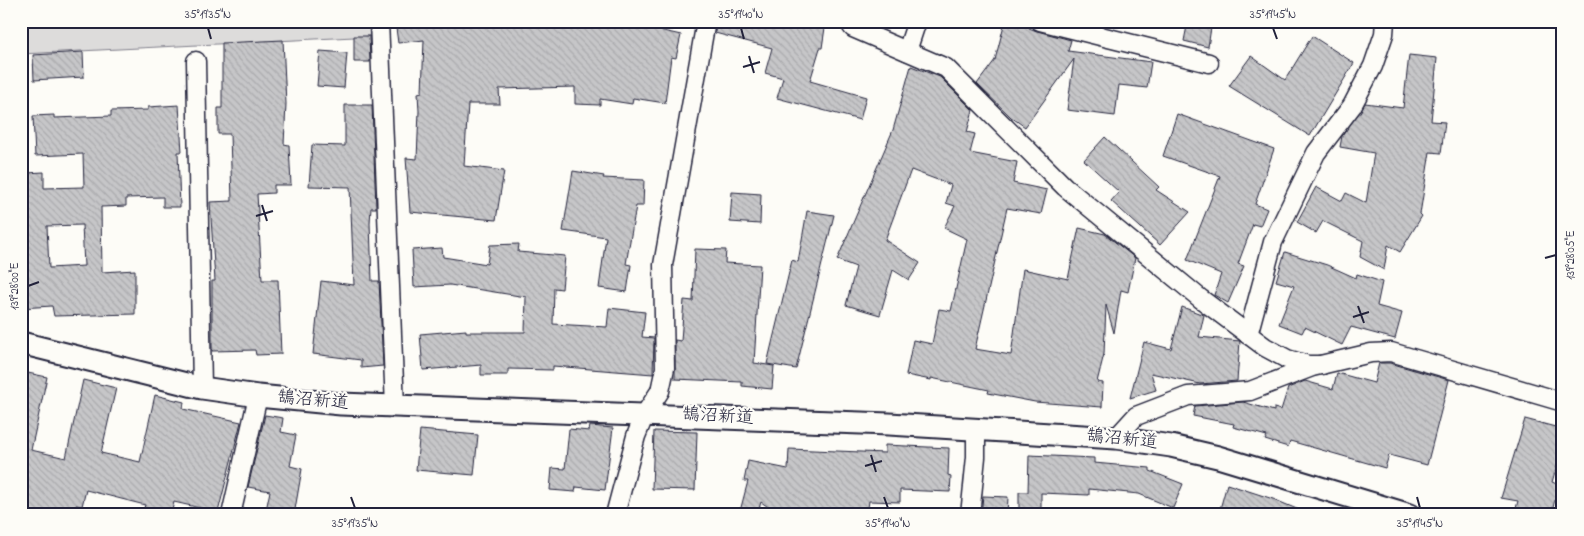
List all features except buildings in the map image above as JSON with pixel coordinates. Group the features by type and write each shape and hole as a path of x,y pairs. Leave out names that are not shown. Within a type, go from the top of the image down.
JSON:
{"street":[{"path":"379,21 395,407"},
{"path":"615,515 617,499 645,414 660,391 665,368 663,265 706,21"},
{"path":"848,21 853,28 946,68 1065,187 1201,300 1248,335 1287,359 1308,365 1322,365"},
{"path":"906,51 917,21"},
{"path":"1040,21 1209,63"},
{"path":"1248,335 1273,242 1316,153 1352,106 1373,66 1384,34 1385,21"},
{"path":"196,61 198,275 202,388"},
{"name":"鵠沼新道","path":"21,343 202,388 258,396 395,407 645,414 976,429 1116,438 1171,446 1218,457 1410,515"},
{"path":"1116,438 1136,416 1188,396 1250,391 1322,365 1371,353 1391,352 1563,402"},
{"path":"231,515 258,396"},
{"path":"970,515 976,457 976,429"}],"shaded area":[{"path":"21,21 373,21 374,36 21,54"}]}
